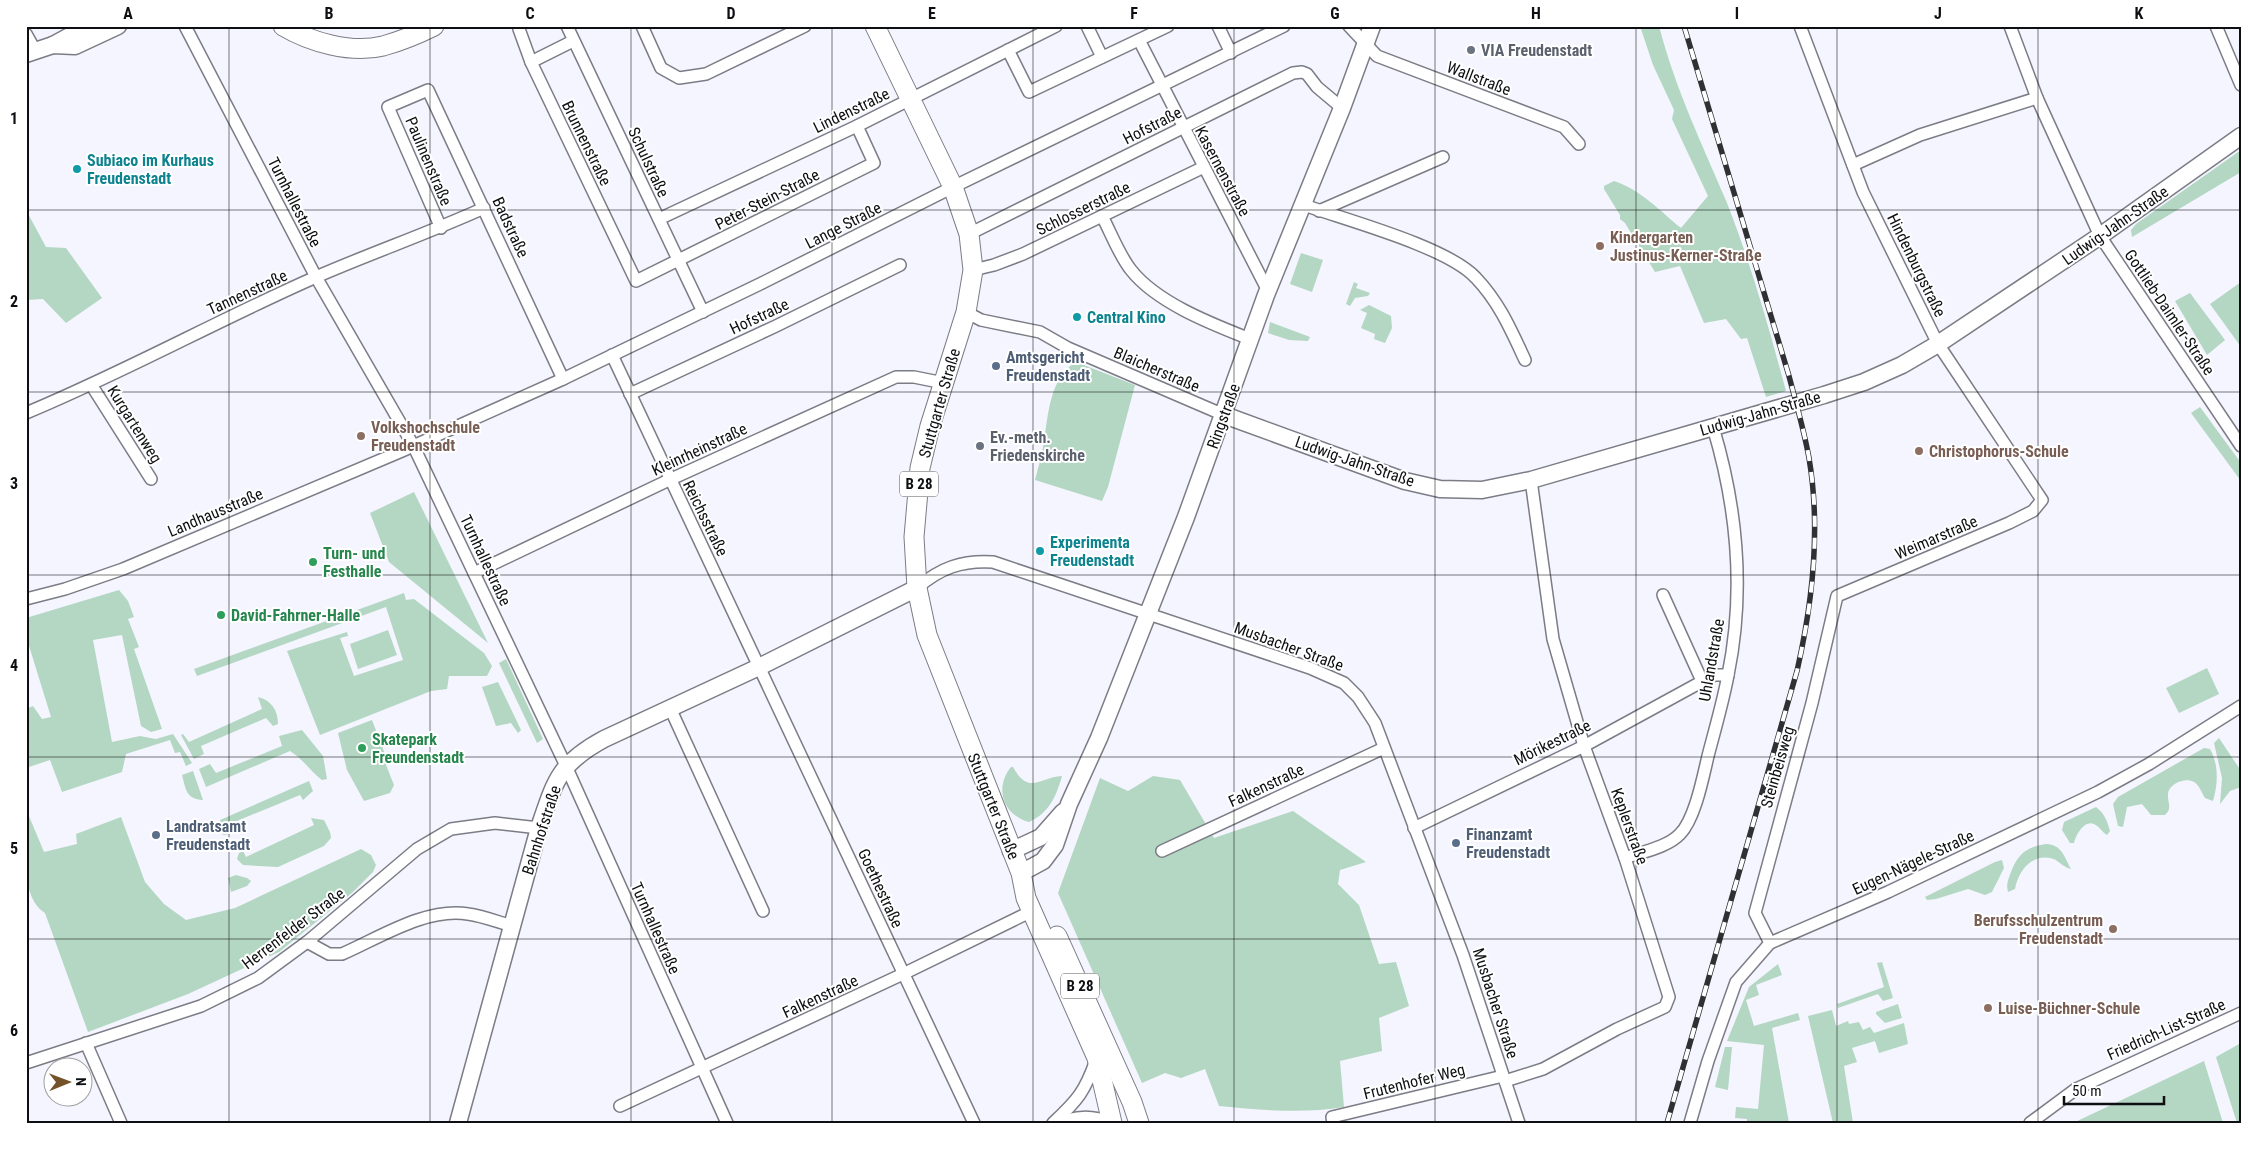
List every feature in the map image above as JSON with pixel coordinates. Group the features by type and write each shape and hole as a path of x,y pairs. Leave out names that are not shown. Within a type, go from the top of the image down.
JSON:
{"main road":[{"path":"282,26 313,40 356,47 384,46 410,31 434,26"},
{"name":"Stuttgarter Straße","path":"875,26 953,187 970,234 972,270 966,312 920,468 914,536 917,588 927,635 1021,873 1024,891 1097,1058 1111,1123"},
{"name":"Stuttgarter Straße","path":"1021,873 1038,893 1132,1102 1139,1123"},
{"name":"B 28","path":"1097,1058 1122,1098 1132,1102"}],"street":[{"path":"26,34 30,52 53,45 88,26"},
{"path":"53,45 74,46 118,26"},
{"name":"Turnhallestraße","path":"185,26 316,277 413,445 566,766 727,1123"},
{"name":"Schulstraße","path":"567,26 703,312"},
{"path":"642,26 661,68 679,78 695,77 805,26"},
{"name":"Lindenstraße","path":"658,219 857,126 1056,26"},
{"path":"1086,26 1102,57"},
{"path":"1008,50 1029,92 1168,26"},
{"path":"1218,26 1231,53"},
{"name":"Wallstraße","path":"1349,26 1378,56 1564,127 1579,144"},
{"name":"Ringstraße","path":"1021,873 1043,860 1050,853 1069,804 1099,738 1224,415 1268,292 1311,208 1342,108 1372,26"},
{"name":"Hindenburgstraße","path":"1800,26 1863,192 1938,344 2042,500"},
{"name":"Gottlieb-Daimler-Straße","path":"2010,26 2037,98 2100,236 2241,446"},
{"path":"2216,26 2241,85"},
{"name":"Lange Straße","path":"413,445 563,379 703,312 871,230 953,187 1231,53 1278,28"},
{"name":"Brunnenstraße","path":"519,29 531,62 636,281"},
{"path":"531,62 573,40"},
{"name":"Kasernenstraße","path":"1139,40 1161,87 1268,292"},
{"name":"Hofstraße","path":"970,234 1293,73 1302,72 1342,108"},
{"name":"Badstraße","path":"388,107 428,90 563,379"},
{"path":"1853,165 1920,136 2037,98"},
{"name":"Paulinenstraße","path":"388,107 441,228"},
{"name":"Peter-Stein-Straße","path":"636,281 679,262 874,163 857,126"},
{"name":"Ludwig-Jahn-Straße","path":"1224,415 1405,481 1440,489 1482,490 1531,480 1864,382 1902,365 1938,344 2100,236 2241,136"},
{"path":"1311,208 1443,157"},
{"name":"Schlosserstraße","path":"972,270 994,265 1023,254 1204,168"},
{"name":"Tannenstraße","path":"26,413 92,386 316,277 441,228 484,208"},
{"path":"1311,208 1431,250 1453,261 1475,277 1505,314 1524,360"},
{"path":"1102,216 1130,270 1144,284 1196,316 1250,339"},
{"name":"Hofstraße","path":"630,394 776,326 900,264"},
{"name":"Blaicherstraße","path":"966,312 981,320 1040,332 1068,348 1224,415"},
{"name":"Reichsstraße","path":"612,355 669,480 760,667"},
{"name":"Kleinrheinstraße","path":"474,573 669,480 896,377 914,377 944,383"},
{"name":"Kurgartenweg","path":"92,386 151,479"},
{"name":"Uhlandstraße","path":"1625,858 1674,840 1685,827 1704,774 1728,675 1736,613 1737,569 1732,510 1713,427"},
{"name":"Landhausstraße","path":"26,599 65,590 123,569 413,445"},
{"name":"Keplerstraße","path":"1504,1079 1543,1069 1617,1029 1665,1008 1669,997 1625,858 1584,746 1554,639 1531,480"},
{"name":"Weimarstraße","path":"1837,596 2009,523 2033,511 2042,500"},
{"name":"Musbacher Straße","path":"917,588 933,574 963,562 993,562 1082,590 1146,614 1310,668 1344,683 1358,697 1375,722 1466,961 1519,1123"},
{"name":"Bahnhofstraße","path":"458,1123 539,828 553,784 566,766 582,751 760,667 917,588"},
{"path":"1663,595 1702,681"},
{"name":"Steinbeisweg","path":"1770,943 1756,913 1812,703 1837,596"},
{"name":"Goethestraße","path":"760,667 974,1123"},
{"name":"Mörikestraße","path":"1414,828 1584,746 1714,675 1728,675"},
{"name":"Eugen-Nägele-Straße","path":"1690,1123 1708,1061 1736,982 1770,943 1897,888 2098,792 2165,754 2241,706"},
{"path":"670,708 763,911"},
{"name":"Falkenstraße","path":"1162,852 1384,748"},
{"name":"Ringstraße","path":"1011,851 1041,837 1069,804"},
{"name":"Herrenfelder Straße","path":"26,1063 201,1006 258,978 306,942 417,849 451,829 495,823 539,828"},
{"name":"Falkenstraße","path":"620,1106 702,1070 1032,910"},
{"path":"306,942 329,954 342,954 420,918 446,912 468,914 512,926"},
{"name":"Friedrich-List-Straße","path":"2030,1123 2076,1089 2241,1013"},
{"path":"86,1043 120,1123"},
{"name":"B 28","path":"1054,1123 1076,1102 1085,1090 1097,1058"},
{"name":"Frutenhofer Weg","path":"1333,1120 1504,1079"},
{"name":"B 28","path":"1054,1123 1076,1116 1090,1117 1111,1123"}],"green space":[{"path":"1640,26 1659,26 1681,94 1727,203 1744,249 1786,391 1766,397 1747,338 1741,339 1726,319 1704,323 1680,266 1655,272 1625,223 1620,219 1620,215 1604,189 1604,186 1614,181 1633,189 1681,228 1708,196 1672,119 1674,110 1653,65"},
{"path":"2241,150 2241,172 2132,237 2131,230 2136,224"},
{"path":"26,210 46,247 66,248 102,298 66,323 43,299 26,300"},
{"path":"1301,253 1323,260 1312,292 1290,284"},
{"path":"1354,282 1358,284 1356,288 1370,293 1368,296 1355,298 1350,306 1346,304"},
{"path":"2241,282 2241,347 2210,304"},
{"path":"2190,293 2225,340 2207,355 2175,301"},
{"path":"1369,305 1391,316 1392,328 1385,343 1374,339 1375,334 1361,328 1367,313 1360,310"},
{"path":"1270,322 1310,337 1308,341 1289,340 1268,333"},
{"path":"1076,362 1135,385 1108,487 1102,501 1035,480 1052,398 1061,377"},
{"path":"2200,407 2241,463 2241,481 2191,413"},
{"path":"414,492 488,643 389,562 370,513"},
{"path":"119,590 128,601 134,617 128,619 139,647 134,649 162,729 151,732 141,726 122,635 93,640 112,742 140,736 156,739 173,734 192,763 186,766 180,752 175,753 170,740 126,754 122,772 62,792 50,760 26,768 26,709 33,706 42,719 51,717 26,636 26,618"},
{"path":"404,593 406,600 414,599 484,653 492,666 487,676 449,676 447,689 431,691 320,735 287,651 347,632 348,636 340,638 354,676 403,660 386,607 197,676 194,669"},
{"path":"388,630 397,655 358,669 350,644"},
{"path":"506,659 543,739 537,743 499,663"},
{"path":"2207,668 2219,694 2179,713 2166,688"},
{"path":"498,682 521,730 518,733 511,723 496,726 482,687"},
{"path":"258,697 263,698 273,706 277,714 278,724 273,726 266,718 201,746 204,754 194,759 181,735 183,734 189,742 262,709"},
{"name":"Skatepark Freundenstadt","path":"372,720 388,762 386,765 394,785 390,793 364,801 347,770 338,733"},
{"path":"302,730 323,756 327,779 322,780 290,751 206,787 199,769 210,764 216,773 282,746 279,736"},
{"path":"2219,738 2241,771 2241,787 2230,791 2220,804 2222,778 2214,743"},
{"path":"2204,748 2210,749 2215,761 2217,781 2213,801 2205,798 2194,782 2187,780 2179,782 2169,789 2169,810 2165,815 2151,815 2142,804 2127,807 2123,827 2118,826 2113,804 2118,797"},
{"path":"1011,767 1024,781 1030,783 1062,776 1051,804 1042,814 1029,822 1013,813 1007,807 1004,800 1002,792 1003,783"},
{"path":"193,771 203,800 193,798 186,789 182,775"},
{"path":"1153,776 1180,780 1214,838 1293,811 1366,862 1340,870 1338,884 1359,905 1379,964 1396,962 1409,1006 1379,1018 1382,1051 1340,1061 1344,1107 1298,1111 1219,1106 1205,1069 1181,1078 1165,1073 1142,1083 1058,893 1100,778 1128,791"},
{"path":"309,781 313,791 303,800 300,795 232,823 236,833 223,835 220,820"},
{"path":"2096,807 2104,815 2110,831 2107,835 2090,823 2079,832 2074,843 2070,843 2062,830 2064,822"},
{"path":"26,809 44,852 77,844 76,834 121,817 145,882 164,904 186,920 235,908 361,849 371,855 376,865 373,872 353,892 279,952 188,994 88,1032 45,913 36,905 27,881 25,866"},
{"path":"311,818 324,820 330,832 331,838 324,846 278,867 243,865 237,859 239,853 243,851 246,857 314,825"},
{"path":"2046,844 2056,846 2059,849 2071,869 2053,859 2043,857 2037,859 2026,866 2019,876 2015,889 2008,892 2008,880 2020,856 2028,849"},
{"path":"2002,860 2004,868 1992,892 1985,895 1968,889 1936,899 1927,900 1925,897 1995,862"},
{"path":"236,875 251,881 247,886 231,892 228,878"},
{"path":"1882,962 1893,998 1883,1001 1878,994 1838,1008 1837,1004 1884,987 1877,963"},
{"path":"1778,964 1782,975 1756,985 1759,995 1746,1000 1754,1026 1798,1013 1800,1020 1772,1028 1789,1123 1747,1123 1747,1119 1735,1118 1736,1107 1758,1109 1764,1045 1727,1041 1749,987"},
{"path":"1898,1004 1902,1018 1885,1023 1876,1014 1876,1012"},
{"path":"1832,1010 1836,1026 1848,1021 1849,1024 1859,1022 1863,1030 1870,1027 1874,1033 1904,1023 1908,1044 1879,1053 1875,1041 1852,1048 1857,1062 1844,1066 1853,1123 1833,1123 1808,1016"},
{"path":"2241,1043 2241,1123 2237,1123 2216,1057"},
{"path":"1725,1047 1732,1047 1728,1090 1715,1087"},
{"path":"2204,1061 2223,1123 2073,1123"}],"railway":[{"path":"1667,1123 1797,671 1811,592 1815,538 1813,485 1800,417 1684,26"}],"place":[{"name":"VIA Freudenstadt","path":"1471,50"},
{"name":"Subiaco im Kurhaus Freudenstadt","path":"77,169"},
{"name":"Kindergarten Justinus-Kerner-Straße","path":"1600,246"},
{"name":"Central Kino","path":"1077,317"},
{"name":"Amtsgericht Freudenstadt","path":"996,366"},
{"name":"Volkshochschule Freudenstadt","path":"361,436"},
{"name":"Ev.-meth. Friedenskirche","path":"980,446"},
{"name":"Christophorus-Schule","path":"1919,451"},
{"name":"Experimenta Freudenstadt","path":"1040,551"},
{"name":"Turn- und Festhalle","path":"313,562"},
{"name":"David-Fahrner-Halle","path":"221,615"},
{"name":"Skatepark Freundenstadt","path":"362,748"},
{"name":"Landratsamt Freudenstadt","path":"156,835"},
{"name":"Finanzamt Freudenstadt","path":"1456,843"},
{"name":"Berufsschulzentrum Freudenstadt","path":"2113,929"},
{"name":"Luise-Büchner-Schule","path":"1988,1008"}]}
